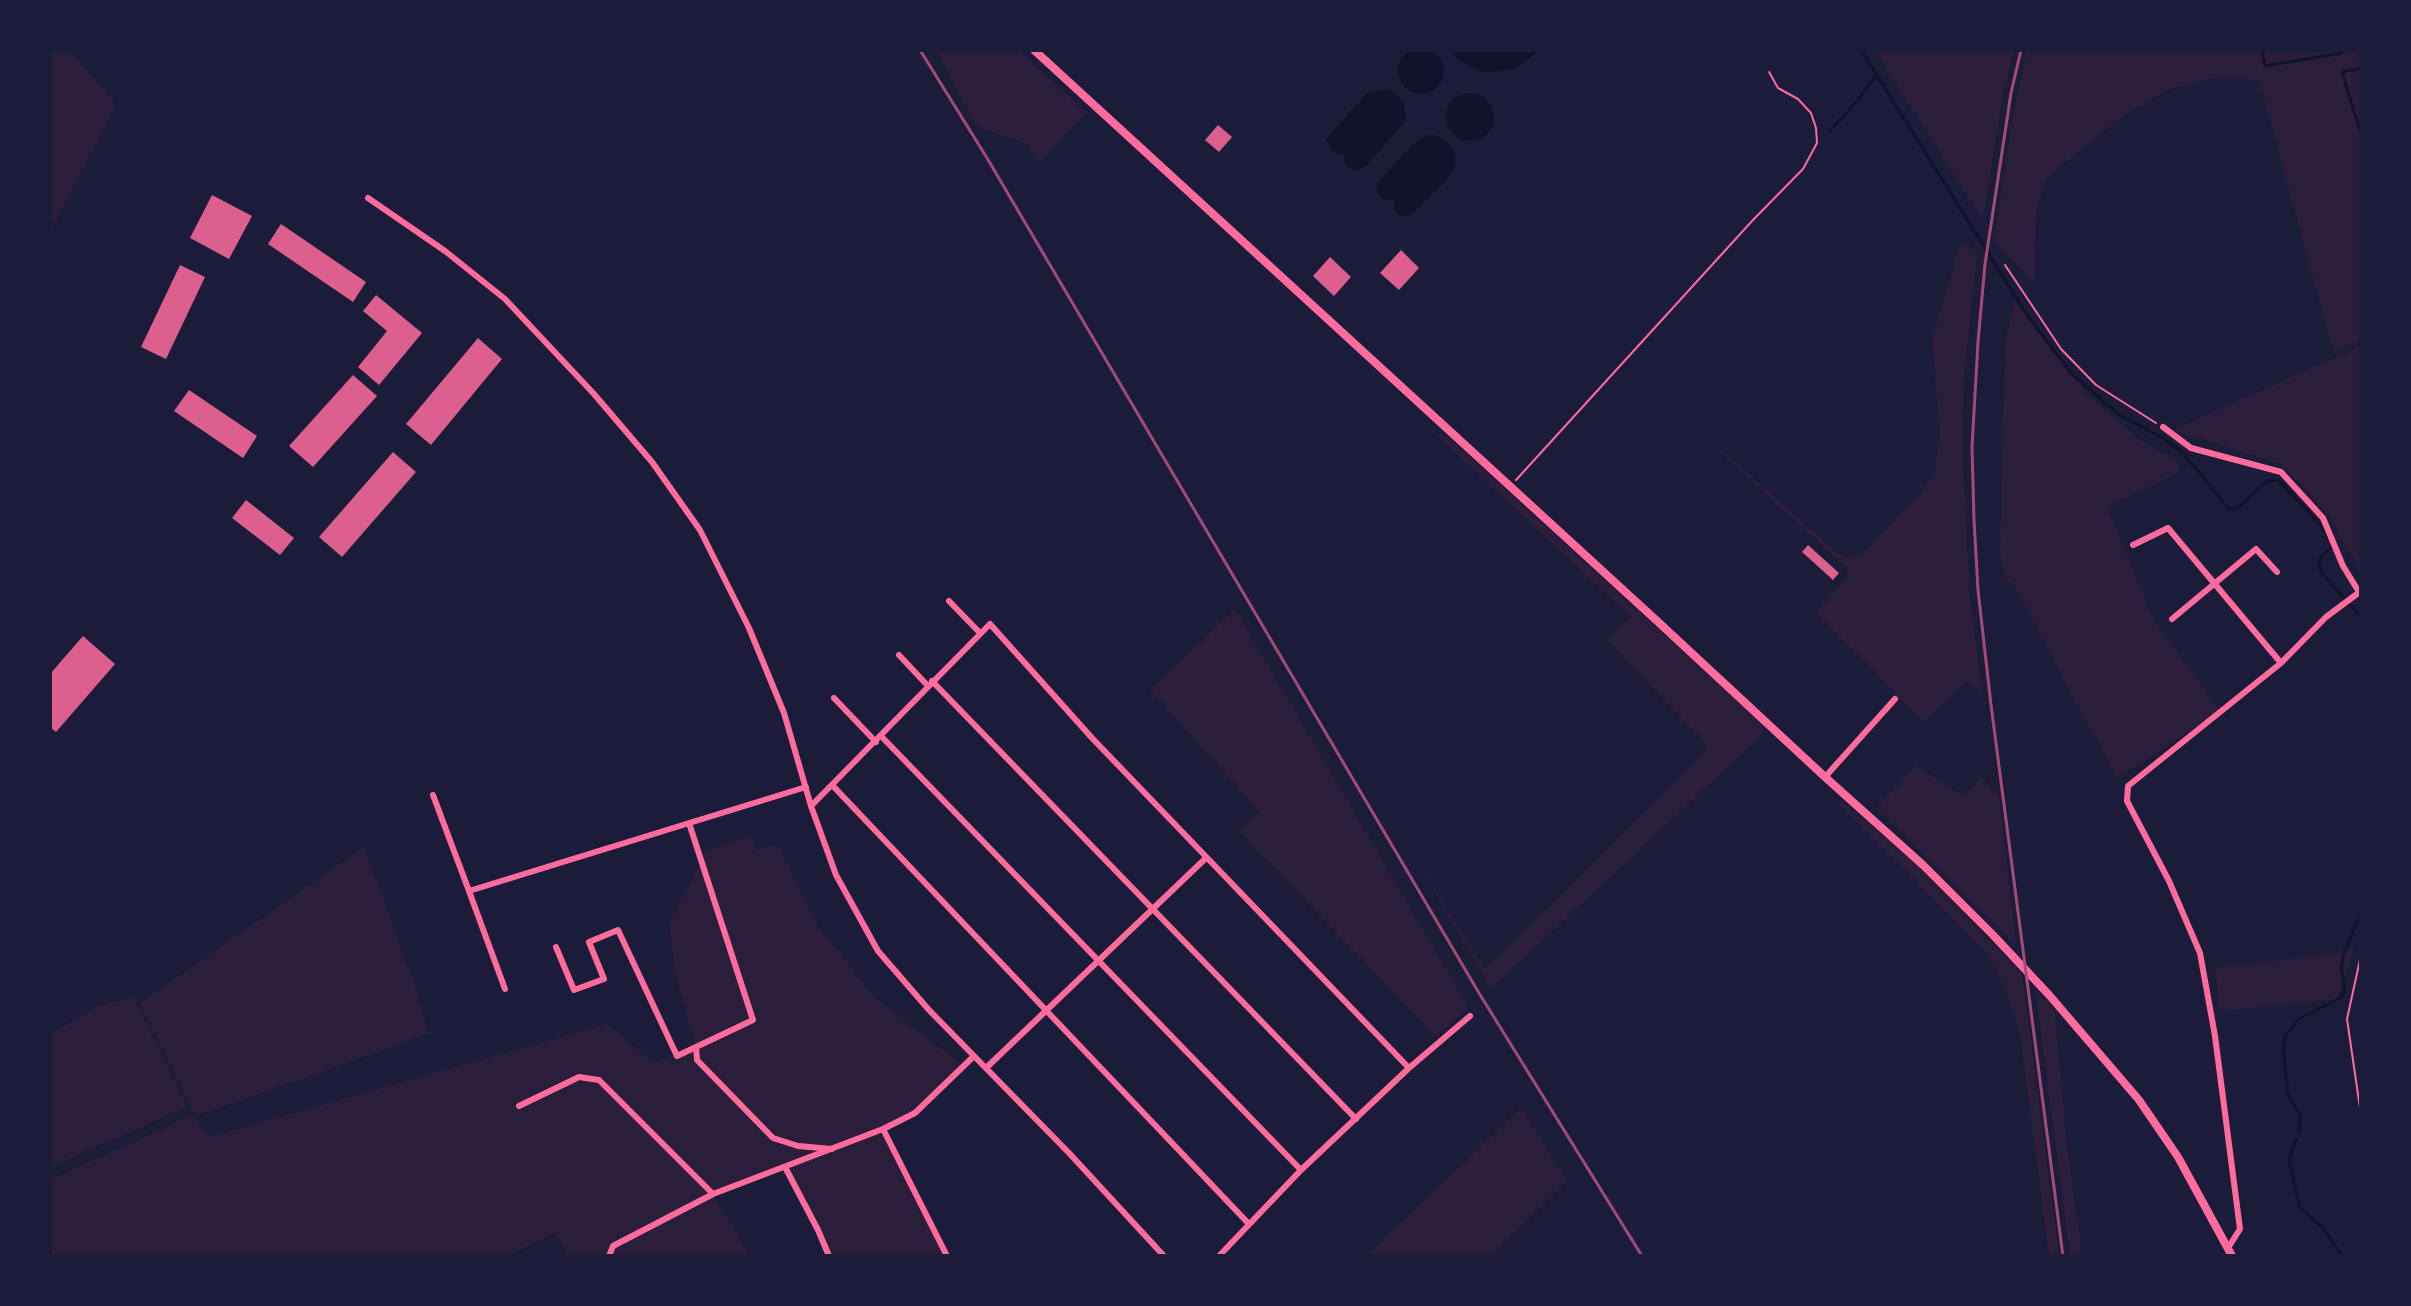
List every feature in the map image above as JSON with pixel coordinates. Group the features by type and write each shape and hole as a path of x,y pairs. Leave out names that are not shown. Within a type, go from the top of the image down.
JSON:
{"street":[{"path":"1034,50 1923,865 1983,925 2139,1100 2178,1157 2230,1252"},
{"path":"368,198 445,251 505,299 594,394 652,462 700,530 749,628 784,713 811,806 836,875 878,951 929,1010 1070,1154 1164,1256"},
{"path":"2163,427 2191,448 2281,472 2323,518 2358,593 2326,617 2281,663 2128,786 2127,801 2169,881 2200,953 2215,1036 2240,1229 2230,1252"},
{"path":"2133,545 2168,528 2281,663"},
{"path":"2172,619 2256,549 2277,572"},
{"path":"949,601 980,633"},
{"path":"811,806 990,624 1092,738 1409,1068"},
{"path":"899,655 1356,1119"},
{"path":"834,698 1099,959 1301,1170"},
{"path":"1825,777 1895,699"},
{"path":"833,786 1248,1223"},
{"path":"469,891 806,787"},
{"path":"433,795 505,989"},
{"path":"556,947 574,990 604,979 589,942 618,930 677,1056 753,1020 689,823"},
{"path":"986,1068 1206,858"},
{"path":"1219,1256 1301,1170 1409,1068 1470,1016"},
{"path":"696,1047 697,1060 773,1138 798,1146 832,1149"},
{"path":"609,1256 613,1246 713,1194 883,1129 915,1113 974,1056"},
{"path":"519,1106 579,1077 599,1080 713,1194"},
{"path":"883,1129 947,1256"},
{"path":"785,1167 829,1256"}],"path":[{"path":"1509,486 1803,169 1817,143 1811,113 1798,99 1778,88 1769,72"},
{"path":"2005,265 2061,349 2087,376 2096,385 2163,427"},
{"path":"2361,955 2347,1019 2361,1115"}],"shaded area":[{"path":"1421,48 1437,55 1444,71 1437,87 1421,94 1405,87 1398,71 1405,55"},
{"path":"50,50 69,50 116,104 50,232"},
{"path":"936,50 1018,50 1087,113 1039,162 1028,144 977,127"},
{"path":"1451,50 1540,50 1516,68 1484,73 1458,60"},
{"path":"1875,50 2014,50 2003,94 1983,220"},
{"path":"2027,50 2361,50 2361,340 2336,351 2330,339 2260,82 2251,79 2214,78 2168,90 2124,115 2047,177 2036,213 2035,284 1994,241 2013,114"},
{"path":"1387,89 1396,93 1404,103 1406,120 1367,165 1359,170 1350,170 1344,162 1344,154 1334,154 1326,139 1367,93"},
{"path":"1470,93 1487,100 1494,117 1487,134 1470,141 1453,134 1446,117 1453,100"},
{"path":"1436,135 1449,143 1455,154 1455,166 1449,177 1418,209 1408,216 1400,216 1394,209 1394,199 1384,200 1376,188 1414,143 1424,136"},
{"path":"1960,244 1968,245 1977,253 1964,377 1963,460 1969,588 1982,692 1966,682 1924,722 1815,612 1848,577 1847,568 1700,434 1728,455 1837,553 1850,559 1862,554 1935,473 1940,433 1932,341"},
{"path":"2014,300 2089,396 2139,439 2178,463 2180,472 2107,506 2153,619 2220,711 2118,778 2015,585 2006,580 2000,555 2005,343"},
{"path":"2361,346 2361,572 2330,517 2281,464 2173,430"},
{"path":"1444,433 1764,729 1761,736 1494,986 1489,986 1402,836 1484,968 1487,968 1708,746 1607,640 1631,617 1437,436"},
{"path":"1235,609 1467,1005 1468,1008 1436,1037 1239,831 1259,811 1150,690"},
{"path":"1916,765 1965,797 1981,777 1999,796 2016,945 1876,808"},
{"path":"1842,801 1916,864 2022,973 2059,1256 2049,1256 2020,1035 2009,997 1988,954 1838,803"},
{"path":"751,836 757,851 777,844 816,923 874,997 964,1066 915,1113 883,1130 947,1256 829,1256 785,1167 713,1194 750,1256 569,1256 555,1232 509,1256 50,1256 50,1180 192,1115 210,1137 607,1024 654,1063 696,1047 675,973 669,923 706,851"},
{"path":"364,847 415,986 429,1034 196,1116 140,1003"},
{"path":"2354,948 2337,999 2220,1011 2215,968 2336,954"},
{"path":"2035,988 2055,1012 2066,1137 2082,1256 2070,1256"},
{"path":"133,997 187,1107 50,1167 50,1034 99,1006"},
{"path":"1521,1108 1567,1181 1491,1256 1366,1256"}],"building":[{"path":"1218,125 1232,137 1219,152 1205,140"},
{"path":"212,195 252,216 229,259 190,238"},
{"path":"281,224 366,282 353,302 268,244"},
{"path":"1401,250 1419,268 1399,290 1380,273"},
{"path":"1330,257 1351,277 1334,296 1313,276"},
{"path":"180,265 205,277 166,359 141,347"},
{"path":"376,295 422,333 379,385 358,367 387,331 363,311"},
{"path":"478,338 502,359 431,445 406,424"},
{"path":"353,375 377,396 313,467 289,446"},
{"path":"189,390 257,436 243,458 174,411"},
{"path":"393,452 416,472 342,557 319,537"},
{"path":"246,500 294,538 280,555 232,518"},
{"path":"1808,545 1839,573 1833,580 1802,552"},
{"path":"83,636 115,664 56,732 50,727 50,674"}],"waterway":[{"path":"1861,50 2029,318 2072,374 2118,414 2163,438 2184,454 2229,509 2237,509 2267,481 2278,480 2320,524 2329,539"},
{"path":"2262,50 2265,66 2342,53"},
{"path":"2361,68 2342,72 2361,134"},
{"path":"1829,132 1876,75"},
{"path":"2333,545 2321,558 2322,573 2361,617"},
{"path":"2299,1132 2300,1115 2288,1095 2283,1048 2286,1035 2299,1019 2342,997 2345,988 2341,968 2344,953 2361,913"},
{"path":"2296,1139 2289,1160 2300,1208 2324,1229 2342,1256"}],"railway":[{"path":"920,50 987,158 1479,993 1642,1256"},
{"path":"2021,50 2011,93 1985,264 1972,447 1974,520 1978,590 1991,705 2063,1256"}]}
